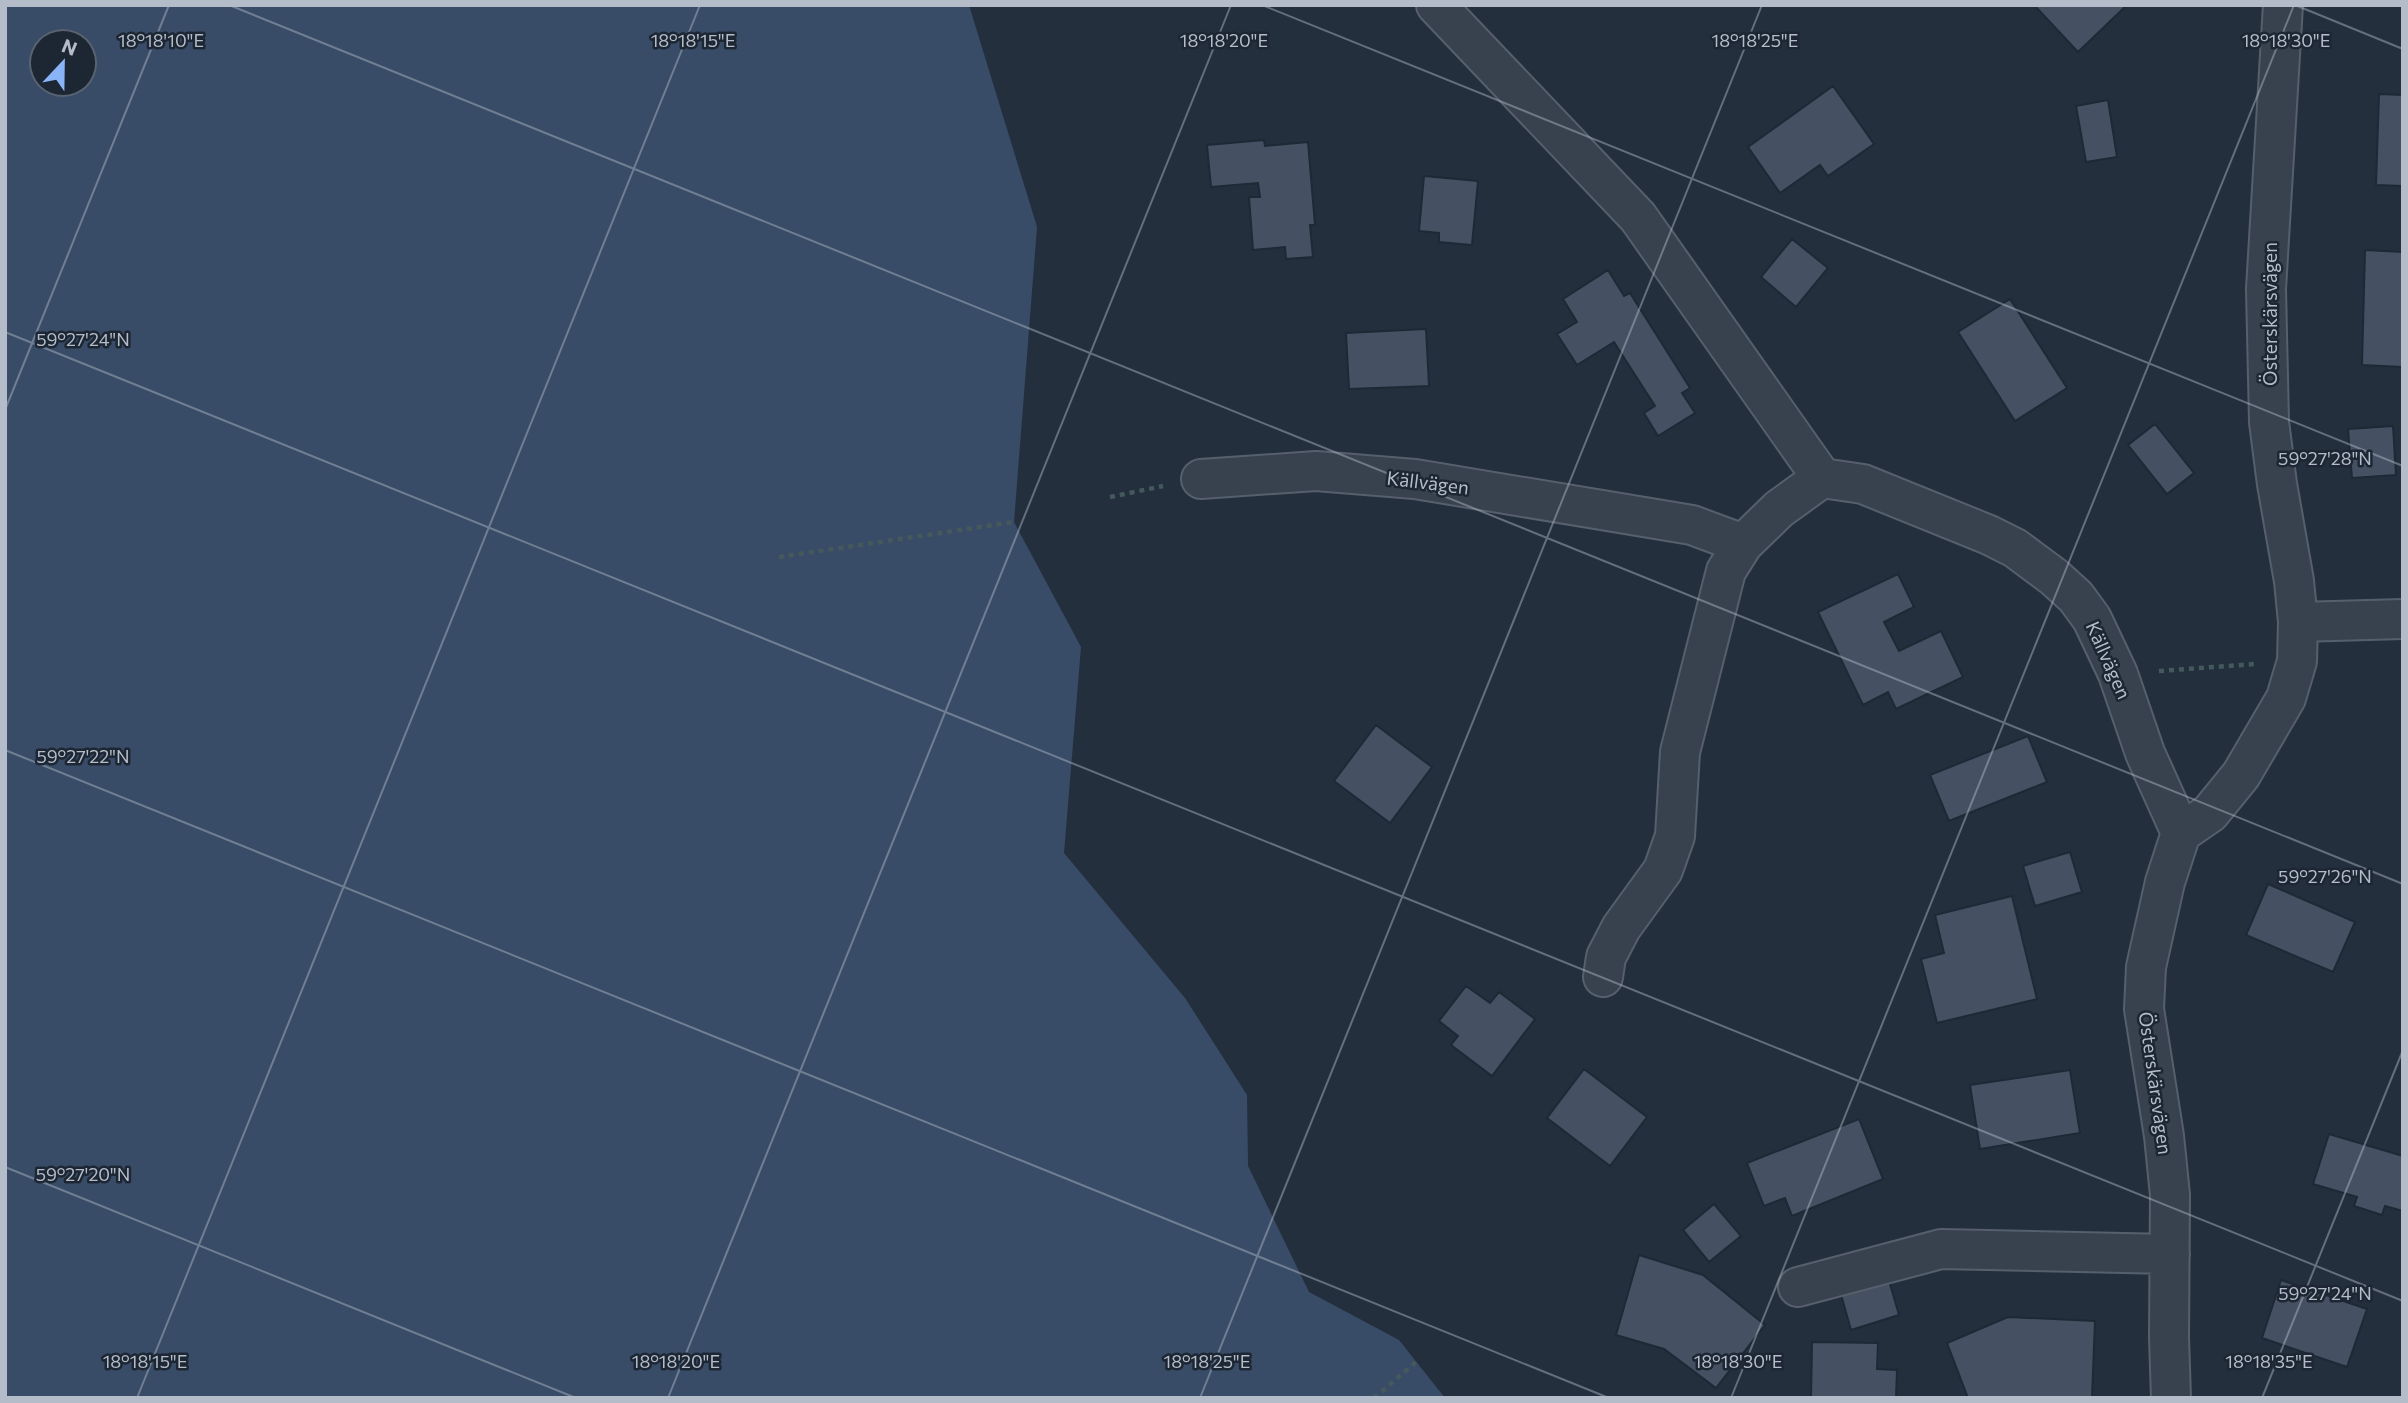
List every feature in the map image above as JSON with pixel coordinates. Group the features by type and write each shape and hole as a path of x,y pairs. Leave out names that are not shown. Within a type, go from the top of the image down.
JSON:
{"street":[{"path":"1436,5 1638,217 1822,478 1779,509 1743,544 1726,571 1680,752 1675,836 1663,870 1622,928 1606,957 1603,977"},
{"name":"Österskärsvägen","path":"2171,1398 2170,1195 2164,1136 2144,1009 2146,967 2152,932 2181,833 2210,813 2241,775 2286,698 2297,661 2298,622 2294,581 2277,484 2268,409 2266,289 2283,5"},
{"name":"Källvägen","path":"1201,479 1316,471 1415,479 1692,525 1743,544"},
{"name":"Källvägen","path":"1822,478 1863,484 1945,516 2015,548 2076,597 2092,619 2118,674 2145,753 2181,833"},
{"path":"2298,622 2403,619"},
{"path":"1798,1287 1941,1249 2170,1254"}],"path":[{"path":"1110,497 1201,479"},
{"path":"779,558 1014,522"},
{"path":"2118,674 2297,661"},
{"path":"1374,1398 1416,1362"}],"water":[{"path":"5,5 969,5 1037,227 1014,522 1081,647 1064,853 1185,998 1247,1095 1248,1166 1309,1292 1399,1340 1445,1398 5,1398"}],"building":[{"path":"2034,5 2127,5 2078,52"},
{"path":"1833,86 1874,144 1828,176 1820,165 1780,193 1748,147"},
{"path":"2379,94 2403,95 2403,186 2376,185"},
{"path":"2108,100 2117,157 2086,162 2076,106"},
{"path":"1264,140 1265,146 1308,142 1315,225 1310,225 1313,257 1286,259 1285,247 1253,250 1249,197 1260,197 1258,183 1211,187 1207,145"},
{"path":"1424,176 1478,181 1472,245 1439,242 1439,233 1419,231"},
{"path":"1792,239 1828,268 1796,307 1761,277"},
{"path":"2365,250 2403,252 2403,367 2362,365"},
{"path":"1608,270 1624,296 1630,293 1690,388 1682,393 1695,413 1658,436 1644,413 1655,406 1614,342 1577,365 1557,334 1577,322 1563,299"},
{"path":"2010,299 2067,388 2015,421 1958,332"},
{"path":"1426,329 1429,386 1349,389 1346,333"},
{"path":"2155,424 2194,473 2167,494 2128,445"},
{"path":"2393,426 2396,475 2352,478 2348,429"},
{"path":"1898,574 1914,607 1884,622 1899,651 1941,631 1963,677 1896,709 1888,692 1863,705 1818,612"},
{"path":"1376,725 1432,767 1390,823 1334,781"},
{"path":"2028,736 2047,782 1949,821 1930,775"},
{"path":"2070,852 2082,892 2035,906 2023,866"},
{"path":"2268,884 2355,922 2333,972 2246,935"},
{"path":"2012,896 2037,999 1937,1023 1921,959 1944,953 1935,915"},
{"path":"1466,986 1490,1003 1499,992 1535,1019 1492,1076 1451,1045 1458,1036 1439,1021"},
{"path":"1584,1069 1647,1117 1610,1166 1547,1118"},
{"path":"2070,1070 2080,1133 1980,1149 1970,1085"},
{"path":"1859,1119 1883,1179 1792,1216 1785,1198 1764,1206 1747,1163"},
{"path":"2329,1134 2403,1156 2403,1211 2385,1206 2382,1215 2354,1206 2357,1197 2313,1184"},
{"path":"1714,1204 1741,1236 1709,1262 1683,1230"},
{"path":"1639,1255 1703,1275 1765,1325 1716,1388 1664,1349 1616,1335"},
{"path":"1888,1277 1899,1315 1851,1330 1840,1291"},
{"path":"2281,1280 2367,1309 2347,1367 2262,1338"},
{"path":"2008,1317 2095,1321 2092,1398 1968,1398 1947,1343"},
{"path":"1812,1342 1878,1343 1877,1369 1897,1370 1896,1398 1811,1398"}]}
